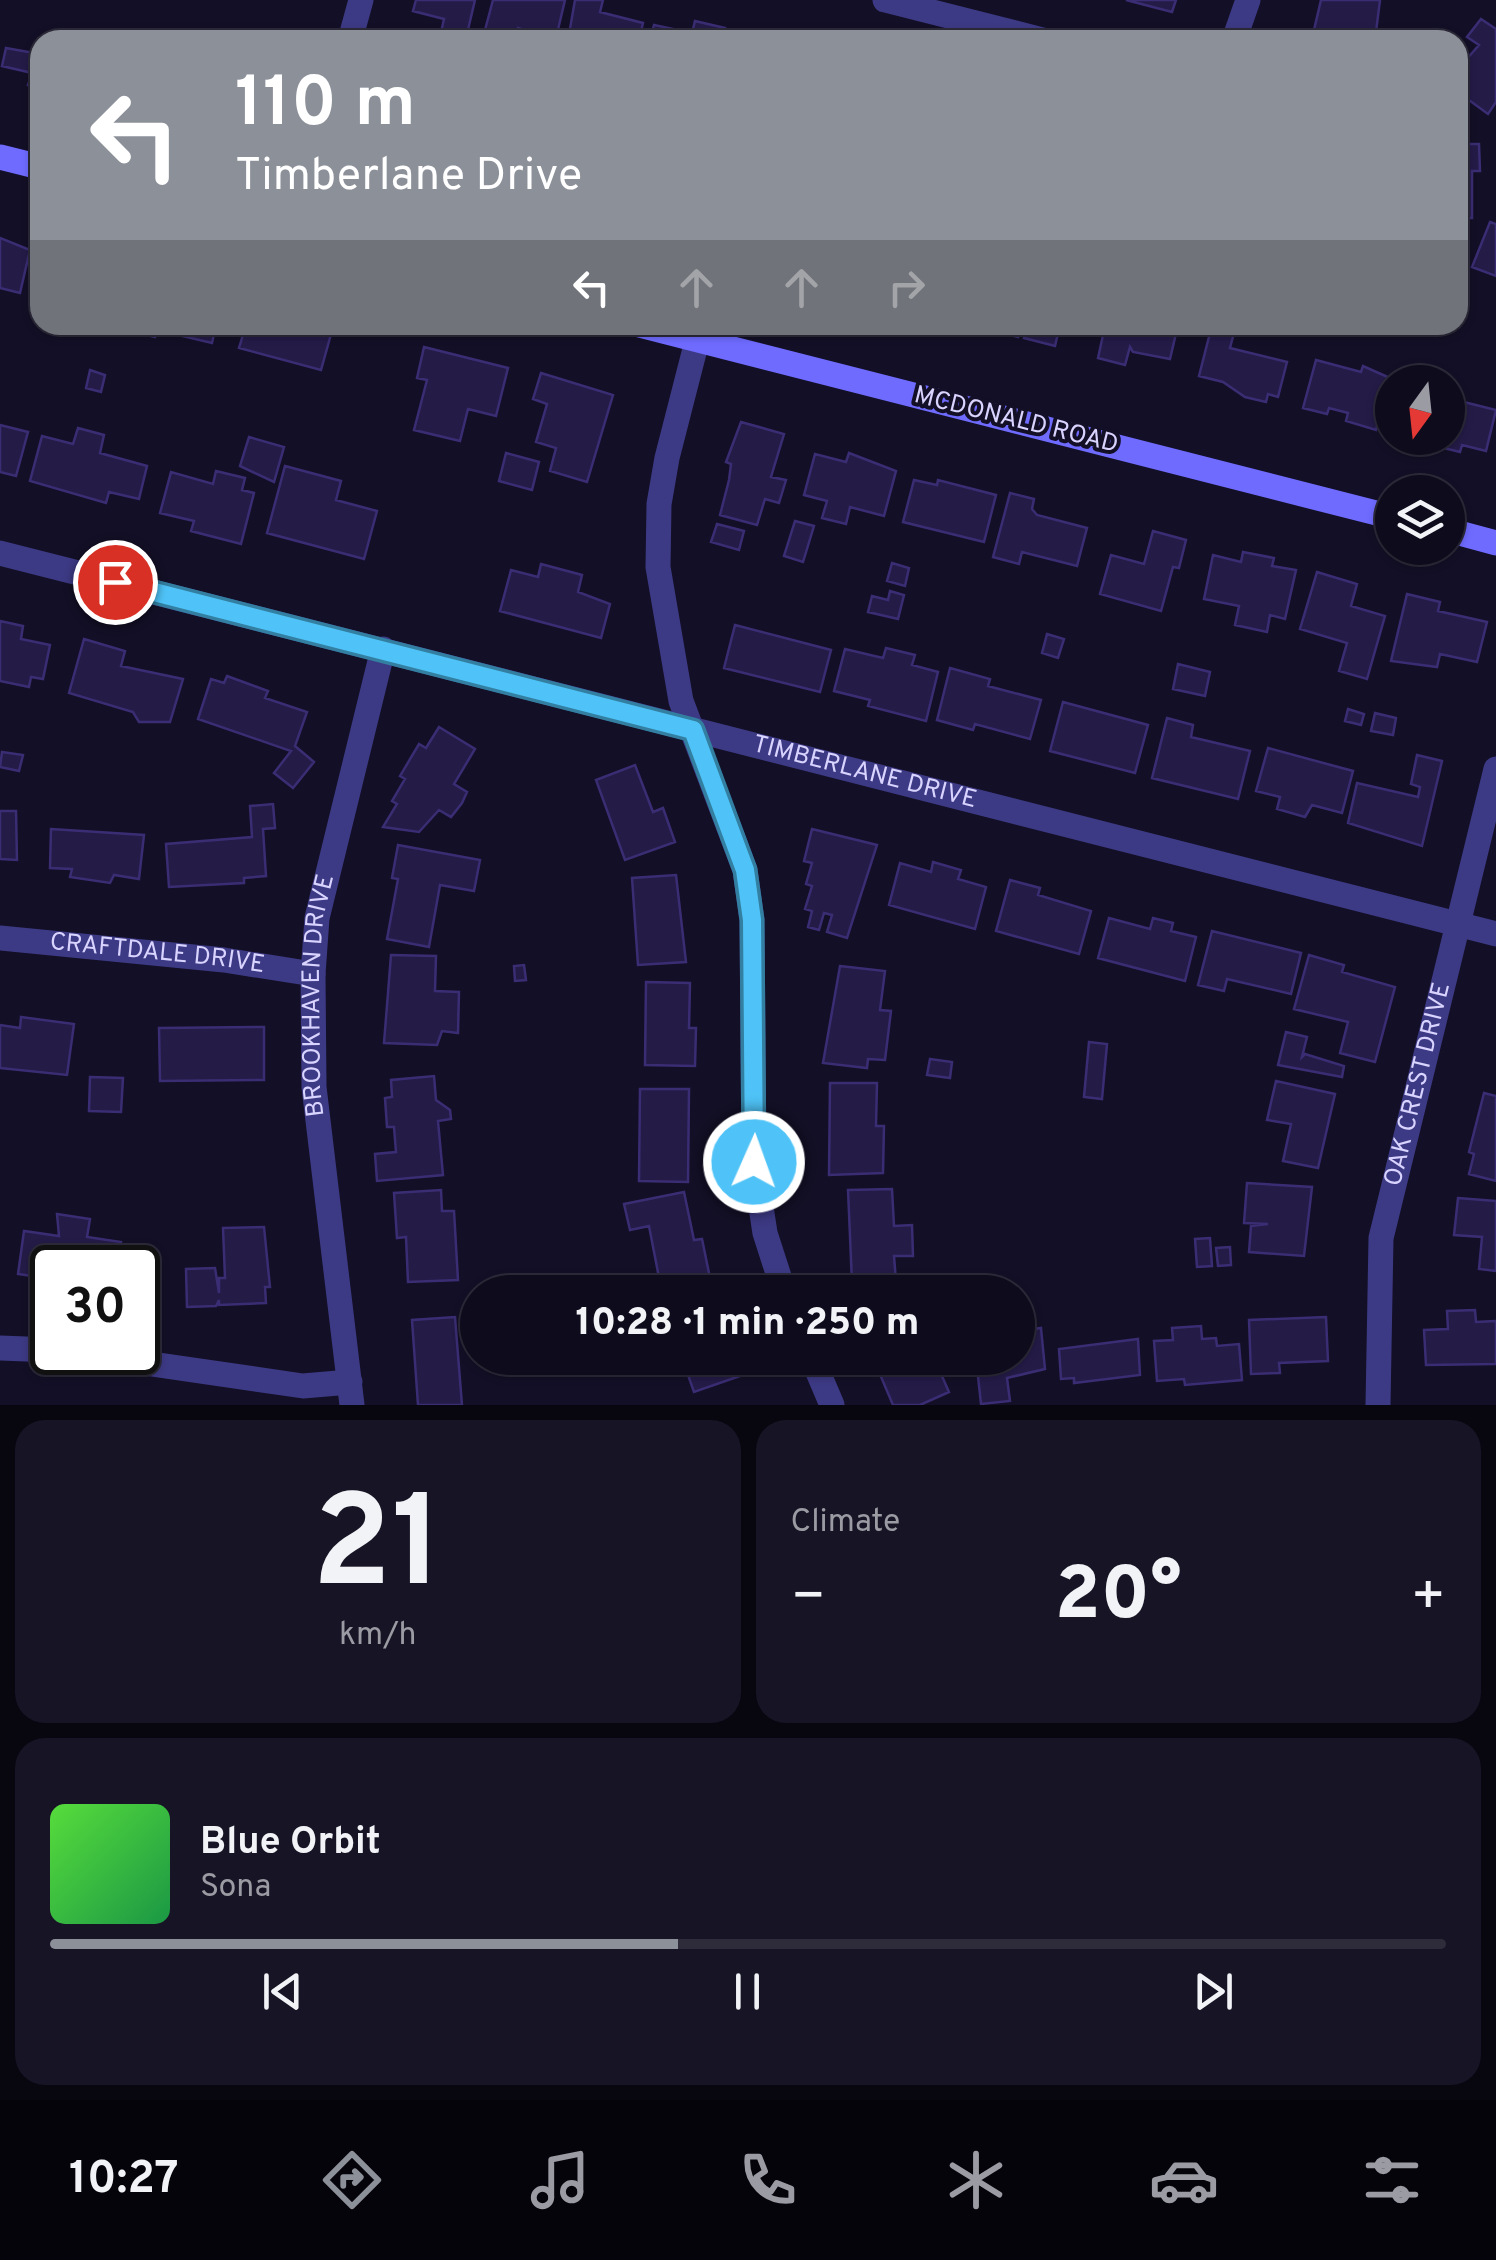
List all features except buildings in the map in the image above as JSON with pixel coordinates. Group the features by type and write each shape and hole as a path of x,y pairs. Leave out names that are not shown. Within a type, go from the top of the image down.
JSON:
{"street":[{"path":"352,30 360,0"},
{"path":"885,0 1004,30"},
{"path":"1238,30 1248,0"},
{"path":"0,156 30,164"},
{"name":"MCDONALD ROAD","path":"675,335 1375,512"},
{"path":"697,341 667,458 658,567 680,701 745,870 752,920 754,1162 765,1233 779,1275"},
{"path":"1465,535 1496,543"},
{"name":"TIMBERLANE DRIVE","path":"0,553 1496,934"},
{"name":"BROOKHAVEN DRIVE","path":"351,1394 314,1087 312,974 318,918 383,650"},
{"name":"OAK CREST DRIVE","path":"1378,1405 1381,1238 1396,1164 1496,769"},
{"name":"CRAFTDALE DRIVE","path":"0,938 224,960 312,974"},
{"path":"0,1348 30,1349"},
{"path":"160,1365 351,1394"},
{"path":"819,1375 832,1405"}],"route":[{"path":"115,582 693,730 745,870 752,920 754,1162"}]}
